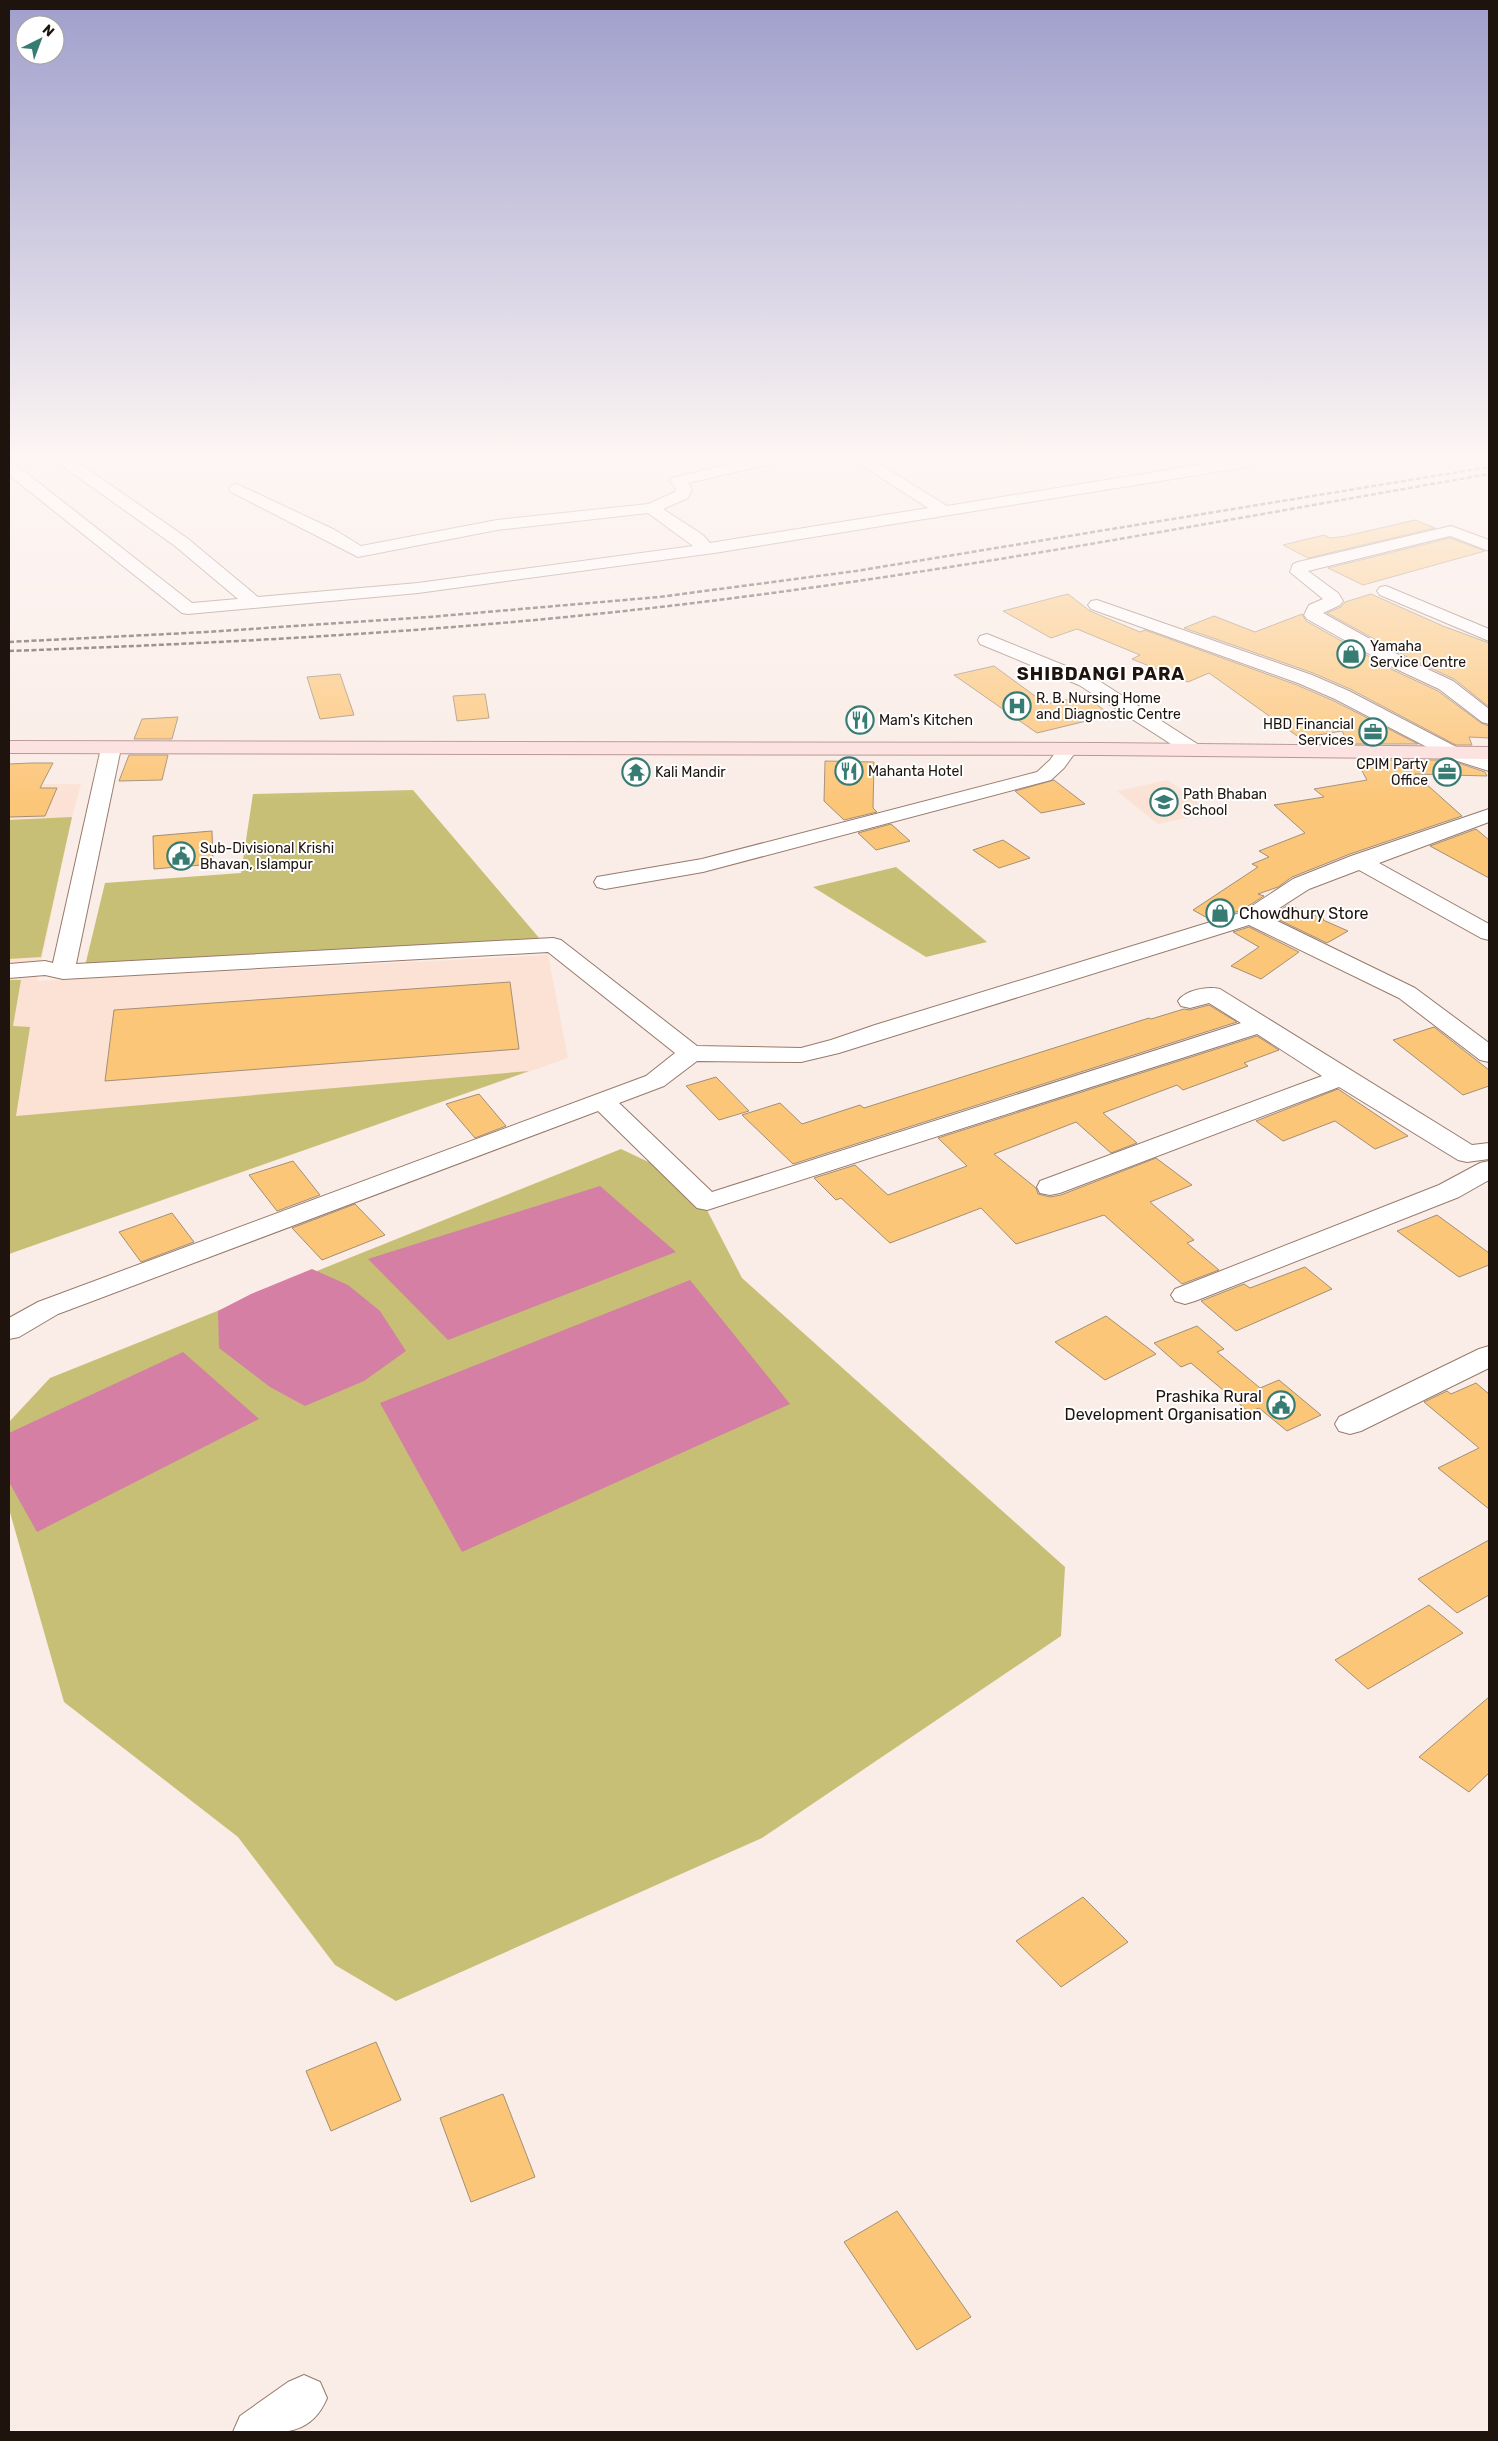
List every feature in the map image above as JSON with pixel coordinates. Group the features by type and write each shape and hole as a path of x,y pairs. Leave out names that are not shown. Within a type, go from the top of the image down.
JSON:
{"main road":[{"path":"9,747 1192,749 1489,753"}],"street":[{"path":"145,575 188,609 418,588 515,575"},
{"path":"220,575 254,603"},
{"path":"1303,575 1332,597 1334,601 1315,609 1314,615 1401,664 1446,685 1489,718"},
{"path":"1386,592 1489,636"},
{"path":"1097,605 1305,679 1342,695 1455,754 1489,765"},
{"path":"987,640 1086,681 1192,749"},
{"path":"63,972 111,748"},
{"path":"605,882 703,865 1044,776 1057,764 1067,750"},
{"path":"9,970 45,968 63,972 552,945 690,1053 802,1055 839,1046 893,1027 1251,917 1301,884 1359,861 1489,815"},
{"path":"1465,825 1489,837"},
{"path":"1359,861 1489,933"},
{"path":"1251,917 1407,993 1489,1055"},
{"path":"1190,1001 1212,994 1341,1077 1467,1154 1489,1151"},
{"path":"602,1101 707,1202 1260,1024"},
{"path":"9,1330 48,1308 655,1081 690,1053"},
{"path":"1050,1187 1341,1077"},
{"path":"1185,1295 1449,1191 1489,1169"},
{"path":"1350,1424 1489,1356"},
{"path":"256,2432 304,2398"}],"shaded area":[{"name":"Path Bhaban School","path":"1168,780 1211,812 1158,824 1117,791"},
{"path":"9,784 81,784 72,817 37,981 548,955 568,1058 9,1254"},
{"path":"413,790 540,939 85,966 105,883 241,873 253,794"},
{"path":"72,817 41,957 9,959 9,820"},
{"path":"896,867 987,942 926,957 813,887"},
{"path":"9,980 21,980 13,1026 30,1027 16,1116 529,1071 9,1254"},
{"path":"621,1149 693,1183 742,1278 1065,1567 1061,1636 762,1838 396,2001 335,1965 238,1837 64,1702 9,1509 9,1422 50,1378"},
{"path":"600,1186 676,1252 448,1340 368,1259"},
{"path":"312,1269 348,1285 380,1311 406,1351 364,1381 305,1406 270,1387 219,1348 218,1311 251,1294"},
{"path":"690,1280 790,1404 462,1552 380,1403"},
{"path":"183,1352 259,1419 37,1532 9,1482 9,1433"}],"building":[{"path":"1342,575 1399,575 1363,585"},
{"path":"1068,594 1090,611 1140,632 1145,630 1297,685 1334,701 1418,744 1349,744 1342,731 1300,738 1209,673 1188,682 1132,659 1140,655 1077,629 1051,638 1003,611"},
{"path":"1371,594 1443,626 1489,643 1489,707 1454,679 1409,658 1327,613 1341,607 1345,602"},
{"path":"1302,614 1306,621 1393,670 1438,691 1481,723 1489,726 1489,738 1469,737 1472,745 1456,745 1350,689 1313,673 1184,628 1214,616 1255,632"},
{"path":"994,666 1046,704 1085,696 1111,715 1037,733 954,675"},
{"path":"340,674 354,715 320,719 307,677"},
{"path":"485,694 489,718 457,721 453,696"},
{"path":"178,717 172,739 134,739 142,719"},
{"path":"129,755 168,755 162,780 119,781"},
{"path":"1356,760 1450,760 1485,772 1487,776 1415,774 1462,816 1350,854 1292,877 1278,887 1258,894 1264,896 1242,910 1211,920 1193,910 1258,867 1252,864 1269,857 1259,851 1305,833 1274,805 1324,797 1314,789 1367,780"},
{"path":"825,761 874,762 873,808 877,812 844,820 824,801"},
{"path":"53,763 40,788 57,788 45,816 9,817 9,764"},
{"path":"1054,780 1085,804 1041,813 1015,791"},
{"path":"891,824 910,841 876,850 858,833"},
{"path":"1476,829 1489,840 1489,878 1430,846"},
{"name":"Sub-Divisional Krishi Bhavan, Islampur","path":"212,831 213,864 154,869 153,836"},
{"path":"1003,840 1030,858 999,868 973,850"},
{"path":"1288,905 1348,931 1327,943 1271,916"},
{"path":"1249,927 1299,952 1261,979 1231,966 1259,947 1233,932"},
{"path":"510,982 519,1049 105,1081 114,1010"},
{"path":"1209,1005 1237,1022 793,1164 742,1115 780,1103 802,1124 860,1105 864,1108 1149,1018"},
{"path":"1434,1027 1489,1070 1489,1086 1463,1095 1393,1040"},
{"path":"1257,1036 1279,1050 1244,1063 1248,1066 1183,1090 1177,1085 1103,1113 1137,1143 1111,1153 1076,1122 994,1154 1036,1188 1038,1194 1050,1197 1061,1195 1156,1158 1192,1185 1150,1202 1194,1240 1187,1243 1219,1270 1182,1284 1104,1215 1016,1244 981,1208 890,1243 841,1198 836,1200 814,1178 855,1165 888,1195 967,1166 938,1138"},
{"path":"716,1077 749,1111 719,1120 686,1086"},
{"path":"1338,1089 1408,1136 1375,1149 1335,1121 1283,1141 1256,1121"},
{"path":"479,1094 506,1126 475,1138 446,1104"},
{"path":"293,1161 320,1195 277,1211 249,1175"},
{"path":"355,1204 385,1235 322,1260 292,1228"},
{"path":"172,1213 194,1242 141,1262 119,1232"},
{"path":"1437,1215 1489,1253 1489,1265 1459,1277 1397,1231"},
{"path":"1305,1267 1332,1289 1236,1331 1201,1301 1244,1284 1250,1288"},
{"path":"1106,1316 1156,1354 1105,1380 1055,1342"},
{"path":"1197,1326 1224,1349 1217,1352 1260,1388 1279,1380 1321,1415 1287,1431 1259,1408 1249,1412 1191,1363 1181,1367 1154,1343"},
{"path":"1476,1383 1489,1394 1489,1509 1438,1468 1479,1448 1424,1402 1447,1391 1451,1394"},
{"path":"1489,1540 1489,1595 1457,1613 1418,1579"},
{"path":"1429,1605 1463,1633 1368,1689 1335,1660"},
{"path":"1489,1697 1489,1773 1469,1792 1419,1757"},
{"path":"1083,1897 1128,1942 1061,1987 1016,1941"},
{"path":"376,2042 401,2100 331,2131 306,2071"},
{"path":"503,2094 535,2177 471,2202 440,2118"},
{"path":"897,2211 971,2317 917,2350 844,2242"}],"railway":[{"path":"9,642 206,632 429,617 659,597 826,575"},
{"path":"9,651 335,635 498,623 660,607 896,575"}],"place":[{"name":"Yamaha Service Centre","path":"1351,654"},
{"name":"R. B. Nursing Home and Diagnostic Centre","path":"1017,706"},
{"name":"Mam's Kitchen","path":"860,720"},
{"name":"HBD Financial Services","path":"1373,732"},
{"name":"Mahanta Hotel","path":"849,771"},
{"name":"Kali Mandir","path":"636,772"},
{"name":"CPIM Party Office","path":"1447,772"},
{"name":"Path Bhaban School","path":"1164,802"},
{"name":"Sub-Divisional Krishi Bhavan, Islampur","path":"181,856"},
{"name":"Chowdhury Store","path":"1220,913"},
{"name":"Prashika Rural Development Organisation","path":"1281,1405"}],"district":[{"name":"SHIBDANGI PARA","path":"1101,674"}]}
